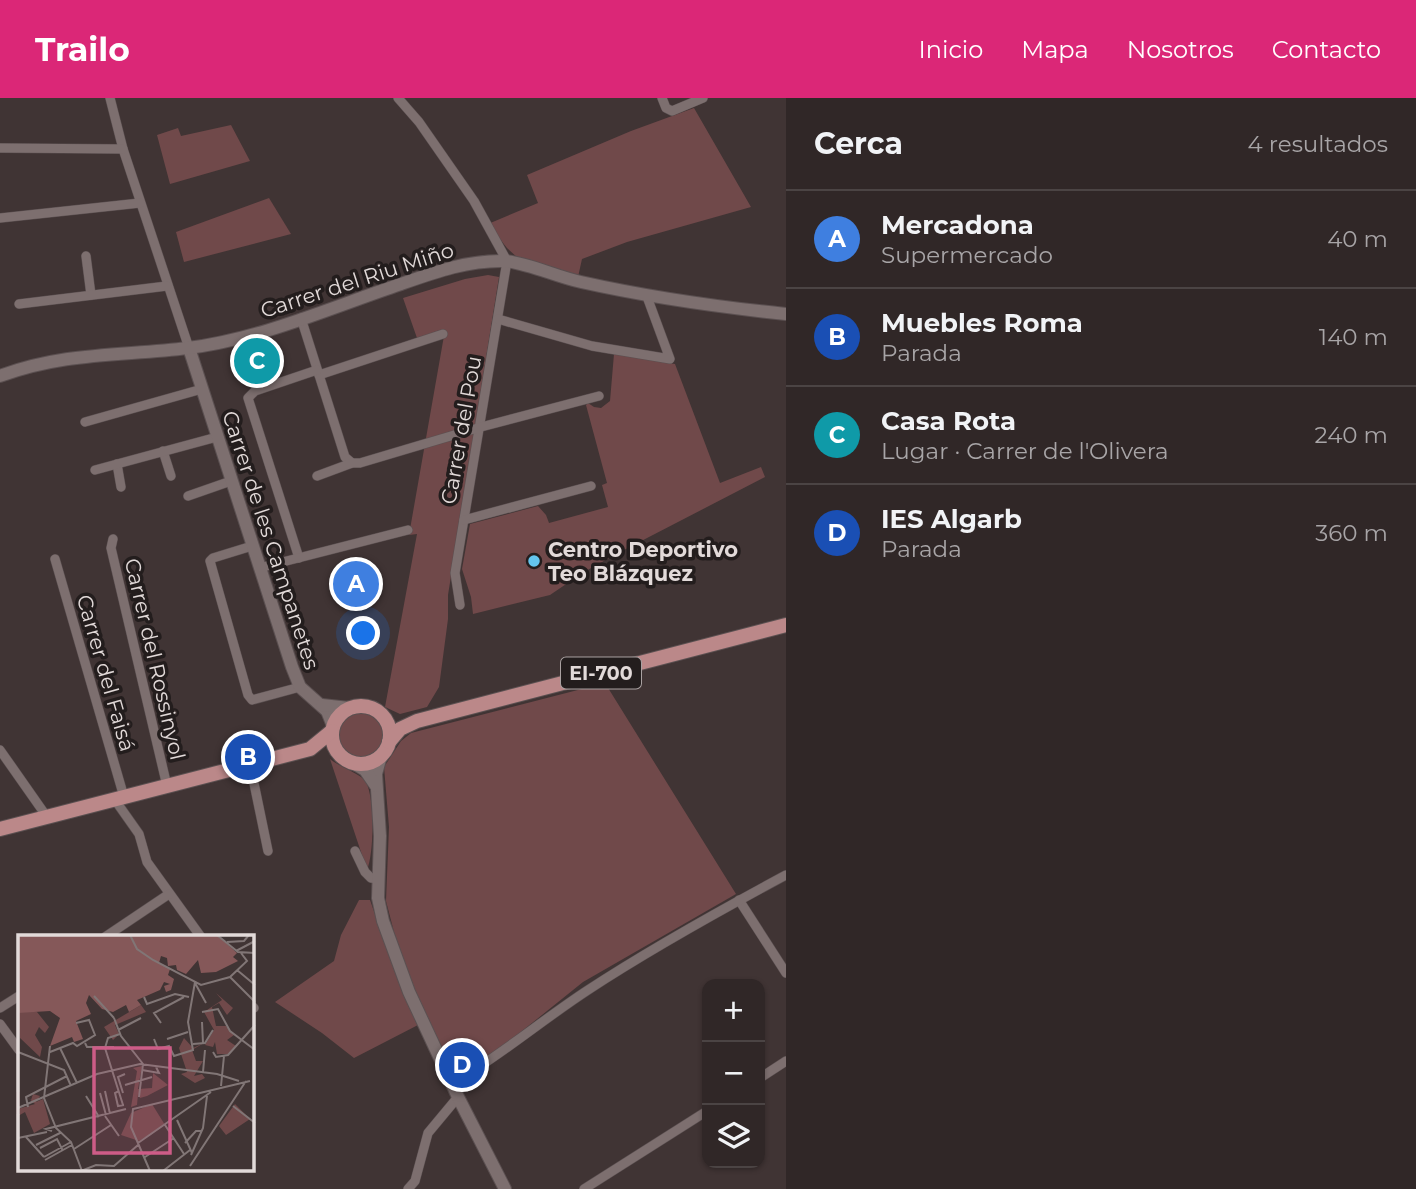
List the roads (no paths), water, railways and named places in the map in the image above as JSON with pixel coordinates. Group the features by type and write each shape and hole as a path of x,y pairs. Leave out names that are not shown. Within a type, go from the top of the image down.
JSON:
{"main road":[{"name":"EI-700","path":"381,756 400,729 417,721 786,625"},
{"name":"EI-700","path":"349,708 364,706 397,721 417,721"},
{"path":"310,748 333,729 341,714 349,708"},
{"path":"382,715 390,730 389,742"},
{"path":"333,729 333,744 340,755"},
{"path":"0,829 310,748 327,750 355,764 371,762 381,756"}],"street":[{"name":"Carrer de les Campanetes","path":"110,98 140,203 300,687 322,705 331,717 333,729"},
{"path":"398,98 419,122 474,201 507,261"},
{"path":"662,98 666,108 672,111 703,98"},
{"path":"0,148 123,149"},
{"path":"0,218 140,203"},
{"path":"86,256 92,295"},
{"name":"Carrer del Riu Miño","path":"0,376 26,366 60,359 189,348 250,334 455,266 507,261 581,282 786,314"},
{"name":"Carrer del Pou","path":"460,605 455,573 507,261"},
{"path":"19,304 167,286"},
{"path":"498,319 592,346 670,359 646,294"},
{"path":"301,318 345,457 352,463"},
{"path":"299,558 248,398 255,391 443,334"},
{"path":"85,422 202,389"},
{"path":"317,476 352,463 360,463 598,396"},
{"path":"95,470 217,437"},
{"path":"163,452 171,476"},
{"path":"117,464 121,487"},
{"path":"187,496 231,481"},
{"path":"464,520 592,486"},
{"path":"259,568 408,530"},
{"name":"Carrer del Rossinyol","path":"113,540 111,548 167,786"},
{"path":"252,546 210,561 248,695 252,700 300,687"},
{"name":"Carrer del Faisá","path":"55,559 119,799 139,834 147,862 200,935"},
{"path":"322,705 349,708"},
{"path":"0,750 47,817"},
{"path":"381,756 376,770 380,836 378,878 383,921 409,992 505,1189"},
{"path":"250,764 268,851"},
{"path":"355,764 365,770 377,789"},
{"path":"355,851 370,878 378,878"},
{"path":"452,1084 501,1053 587,990 786,875"},
{"path":"108,935 169,894"},
{"path":"739,900 786,973"},
{"path":"0,1008 18,997"},
{"path":"0,1024 18,1049"},
{"path":"765,1075 786,1061"},
{"path":"408,1189 415,1181 428,1133 458,1097"},
{"path":"584,1189 702,1114"}],"place":[{"name":"Casa Rota","path":"257,361"},
{"name":"Centro Deportivo Teo Blázquez","path":"534,561"},
{"name":"Mercadona","path":"356,584"},
{"name":"Muebles Roma","path":"248,757"},
{"name":"IES Algarb","path":"462,1065"}]}
